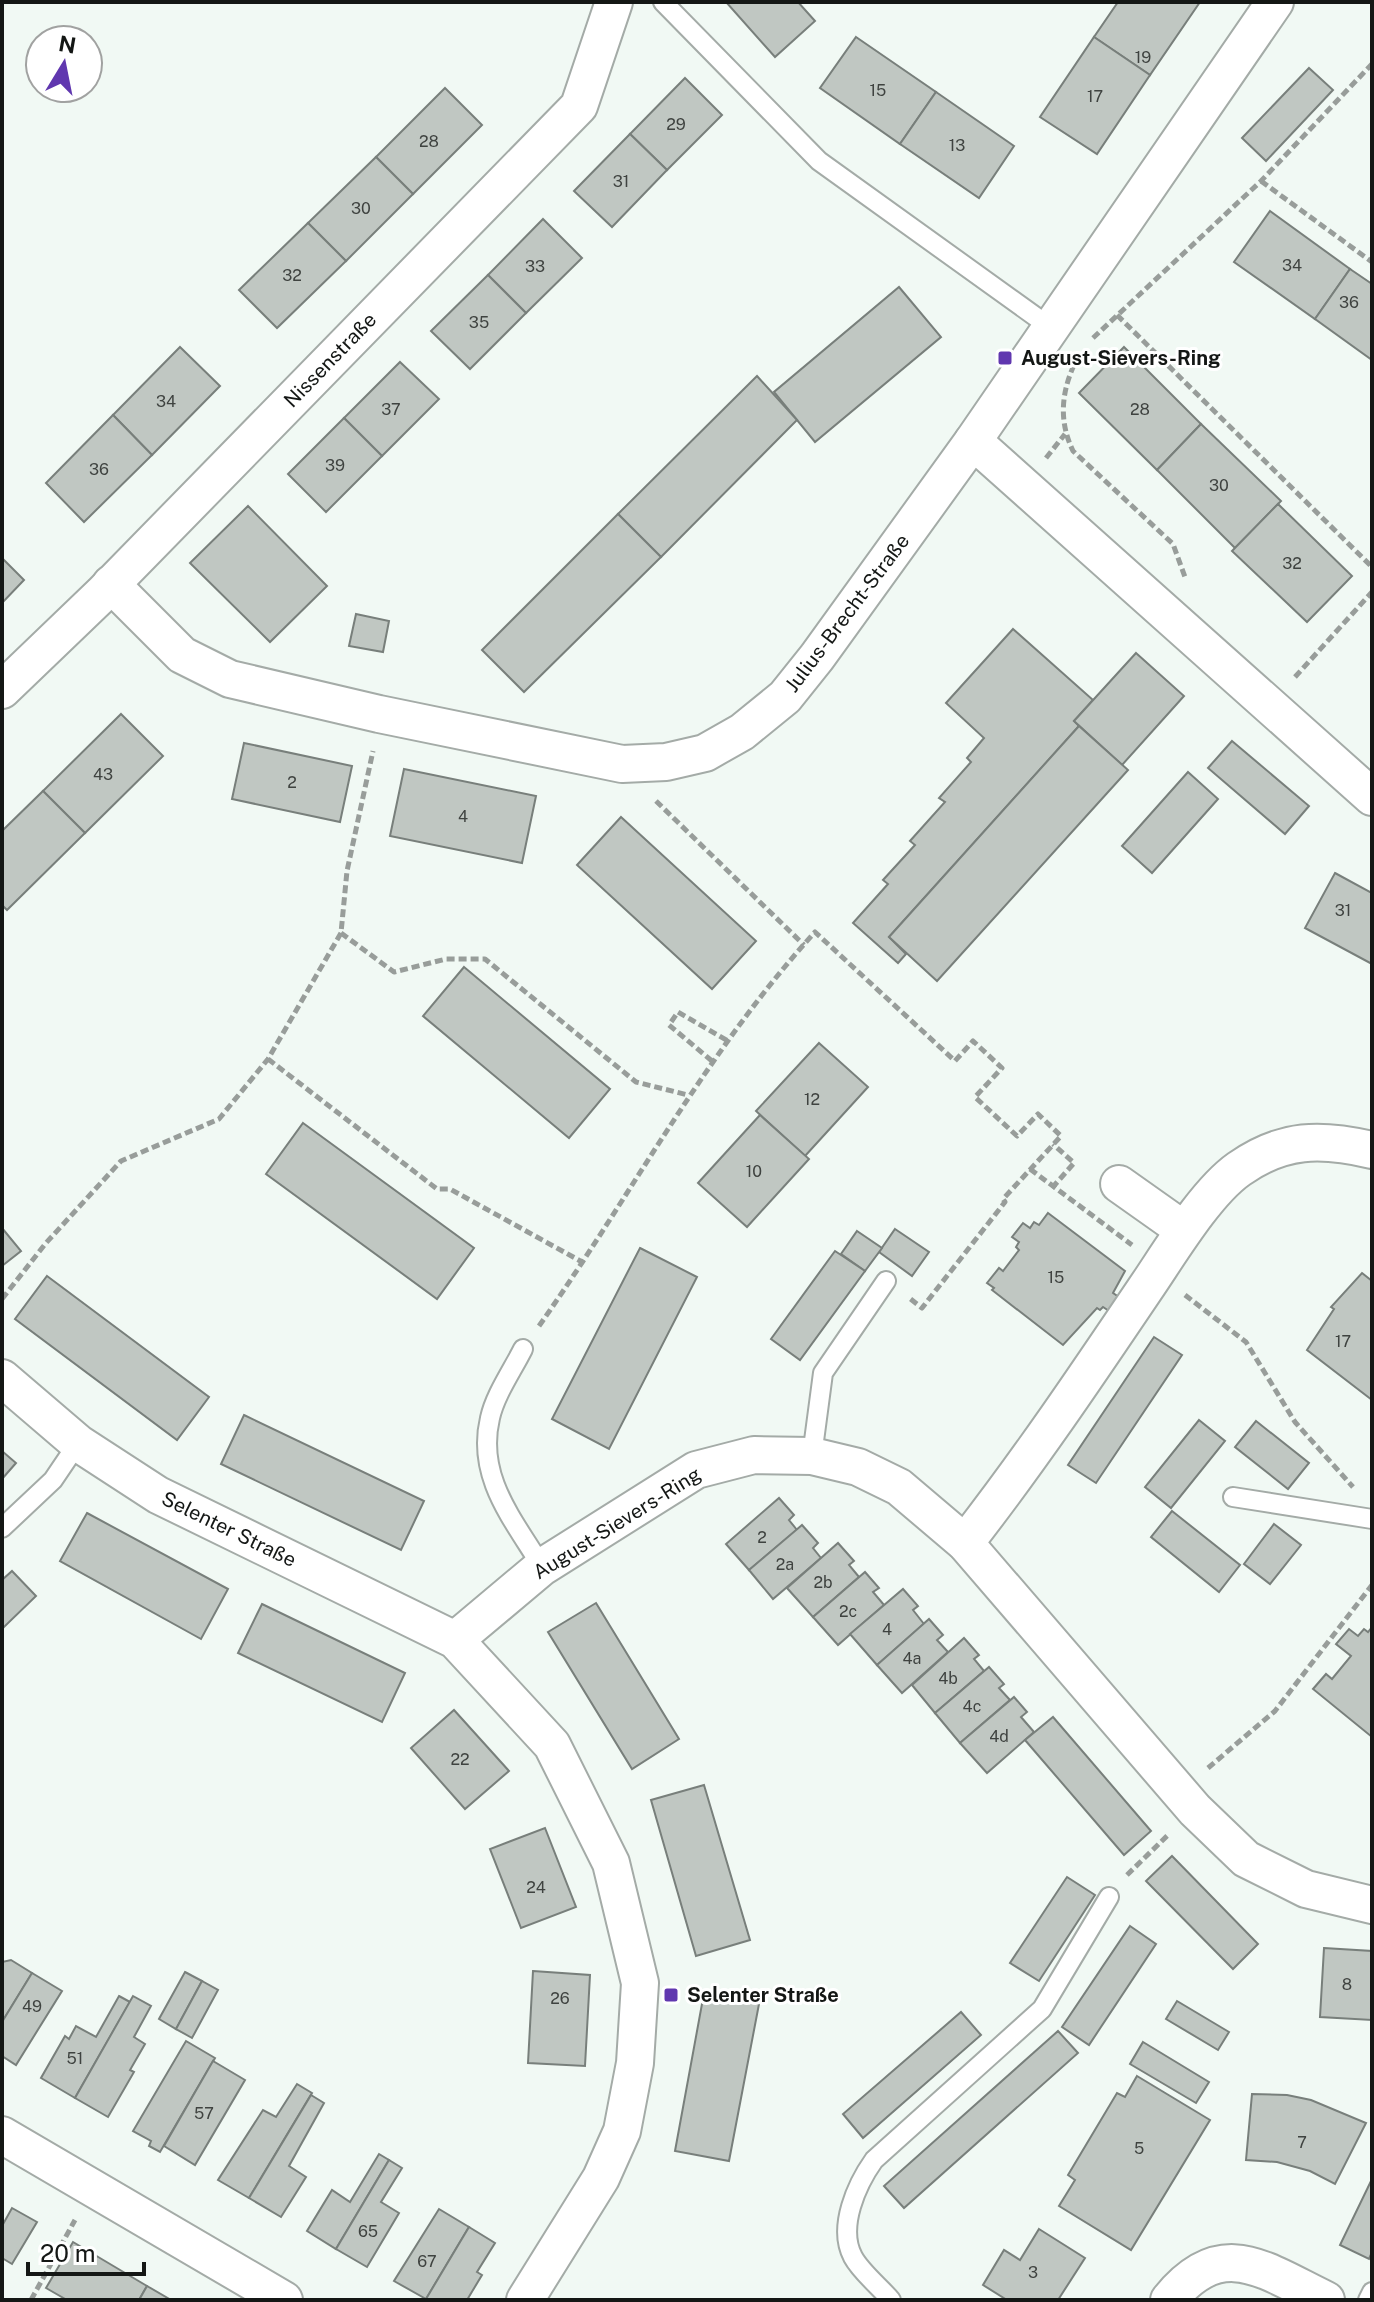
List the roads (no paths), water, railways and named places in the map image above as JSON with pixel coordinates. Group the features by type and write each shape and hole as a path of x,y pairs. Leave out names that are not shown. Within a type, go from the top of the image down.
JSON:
{"street":[{"name":"Nissenstraße","path":"2,690 111,584 579,106 614,2"},
{"name":"Julius-Brecht-Straße","path":"111,584 182,655 230,679 379,714 622,764 666,762 705,753 742,732 785,697 973,441 1275,2"},
{"path":"973,441 1372,797"},
{"path":"965,1543 1036,1451 1184,1230 1237,1170 1288,1144 1333,1141 1372,1150"},
{"path":"1119,1184 1184,1230"},
{"name":"Selenter Straße","path":"2,1378 78,1443 158,1495 455,1640 552,1745 611,1863 640,1983 635,2063 622,2131 601,2178 525,2300"},
{"name":"August-Sievers-Ring","path":"455,1640 542,1567 696,1470 754,1455 812,1456 858,1467 899,1487 965,1543 1195,1810 1246,1859 1306,1889 1372,1905"},
{"path":"2,2135 284,2300"},
{"path":"1169,2300 1197,2272 1219,2262 1248,2262 1326,2300"}],"lane":[{"path":"663,2 819,161 1050,327"},
{"path":"812,1456 823,1373 886,1281"},
{"path":"523,1349 490,1415 485,1456 499,1495 542,1567"},
{"path":"2,1528 53,1480 78,1443"},
{"path":"1233,1497 1372,1519"},
{"path":"891,2300 852,2256 848,2227 852,2202 863,2176 874,2160 1042,2009 1109,1897"},
{"path":"1368,2300 1372,2292"}],"place":[{"name":"August-Sievers-Ring","path":"1005,358"},
{"name":"Selenter Straße","path":"671,1995"}]}
